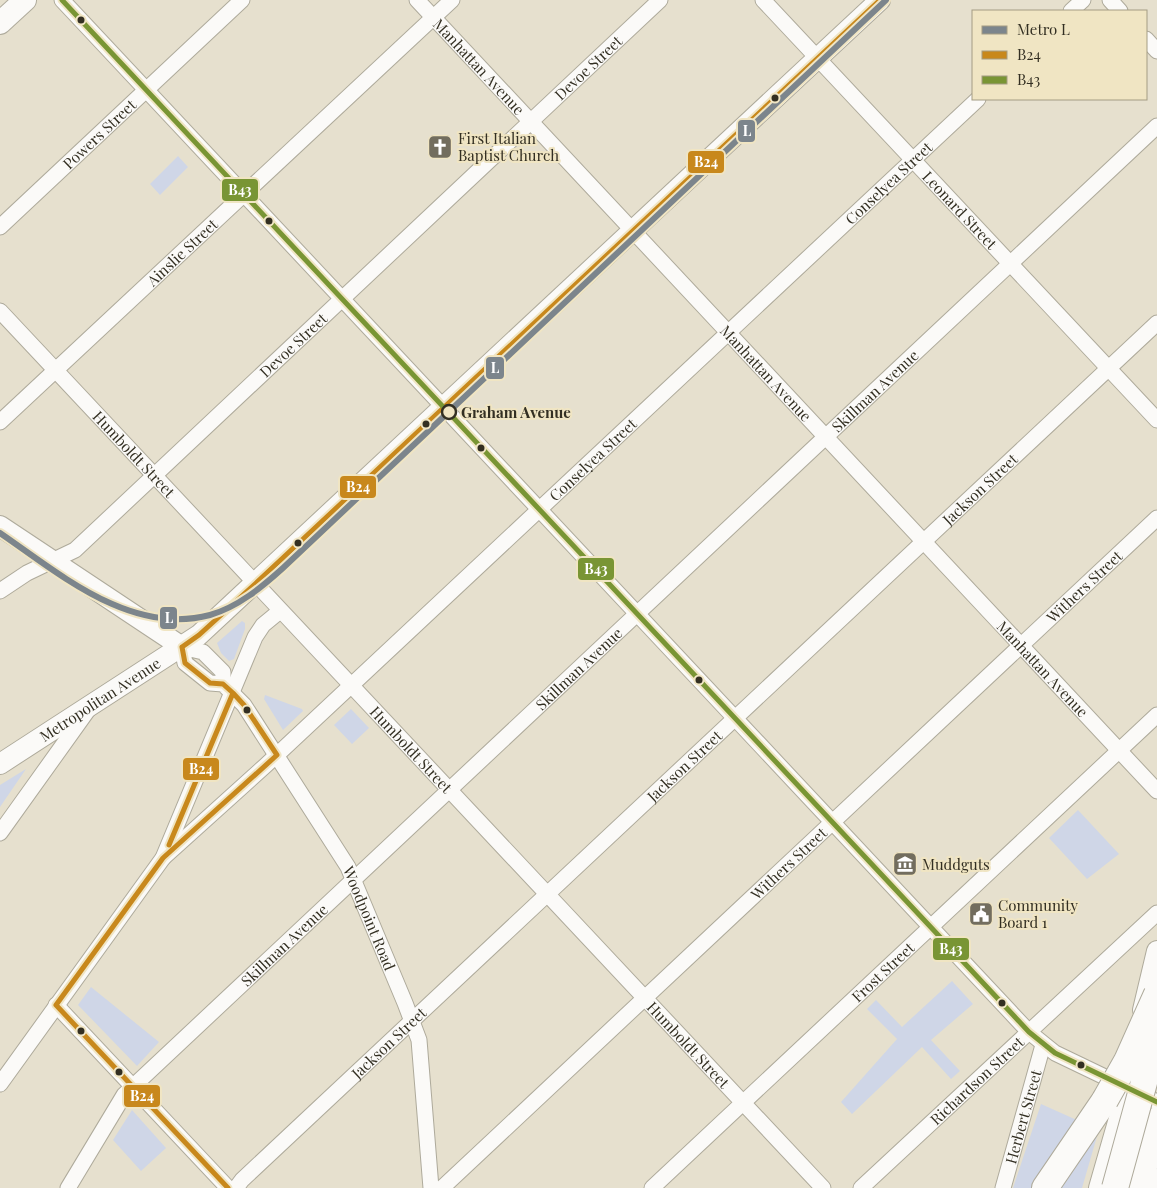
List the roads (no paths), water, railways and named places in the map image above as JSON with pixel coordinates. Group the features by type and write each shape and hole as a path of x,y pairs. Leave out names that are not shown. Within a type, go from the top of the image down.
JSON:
{"highway":[{"path":"1045,1188 1112,1089 1157,994"},
{"path":"1115,1188 1157,1035"},
{"path":"1138,1188 1157,1120"},
{"path":"1053,1188 1066,1157"}],"main road":[{"path":"0,23 25,0"},
{"name":"Metropolitan Avenue","path":"0,764 199,635 880,0"},
{"path":"0,526 182,647"},
{"path":"1099,1188 1128,1086 1157,951"},
{"path":"1155,1188 1157,1180"}],"street":[{"path":"62,0 1029,1032 1043,1045 1157,1102"},
{"name":"Powers Street","path":"0,227 242,0"},
{"name":"Manhattan Avenue","path":"417,0 1157,791"},
{"name":"Ainslie Street","path":"0,422 452,0"},
{"name":"Devoe Street","path":"0,591 75,550 660,0"},
{"name":"Leonard Street","path":"763,0 1157,420"},
{"path":"1072,10 1083,0"},
{"path":"1110,0 1119,10"},
{"path":"1147,40 1157,51"},
{"name":"Conselyea Street","path":"163,858 277,755 977,100"},
{"name":"Skillman Avenue","path":"68,1188 124,1095 133,1086 1157,126"},
{"name":"Humboldt Street","path":"0,311 823,1188"},
{"name":"Jackson Street","path":"236,1188 242,1180 411,1021 1157,323"},
{"name":"Withers Street","path":"442,1188 1157,518"},
{"path":"0,1084 163,858 228,688 263,625 280,611"},
{"name":"Woodpoint Road","path":"182,647 185,663 210,683 228,688 244,705 348,867 418,1040 431,1188"},
{"path":"0,833 91,706"},
{"name":"Frost Street","path":"652,1188 1157,715"},
{"name":"Richardson Street","path":"861,1188 1157,913"},
{"path":"56,1005 228,1188"},
{"name":"Herbert Street","path":"1003,1188 1043,1045"}],"metro line":[{"name":"L","path":"0,533 47,566 98,597 125,609 152,617 181,619 210,615 240,602 283,568 886,0"}],"place":[{"name":"First Italian Baptist Church","path":"440,147"},
{"name":"Graham Avenue","path":"449,412"},
{"name":"Muddguts","path":"905,864"},
{"name":"Community Board 1","path":"981,914"}]}
